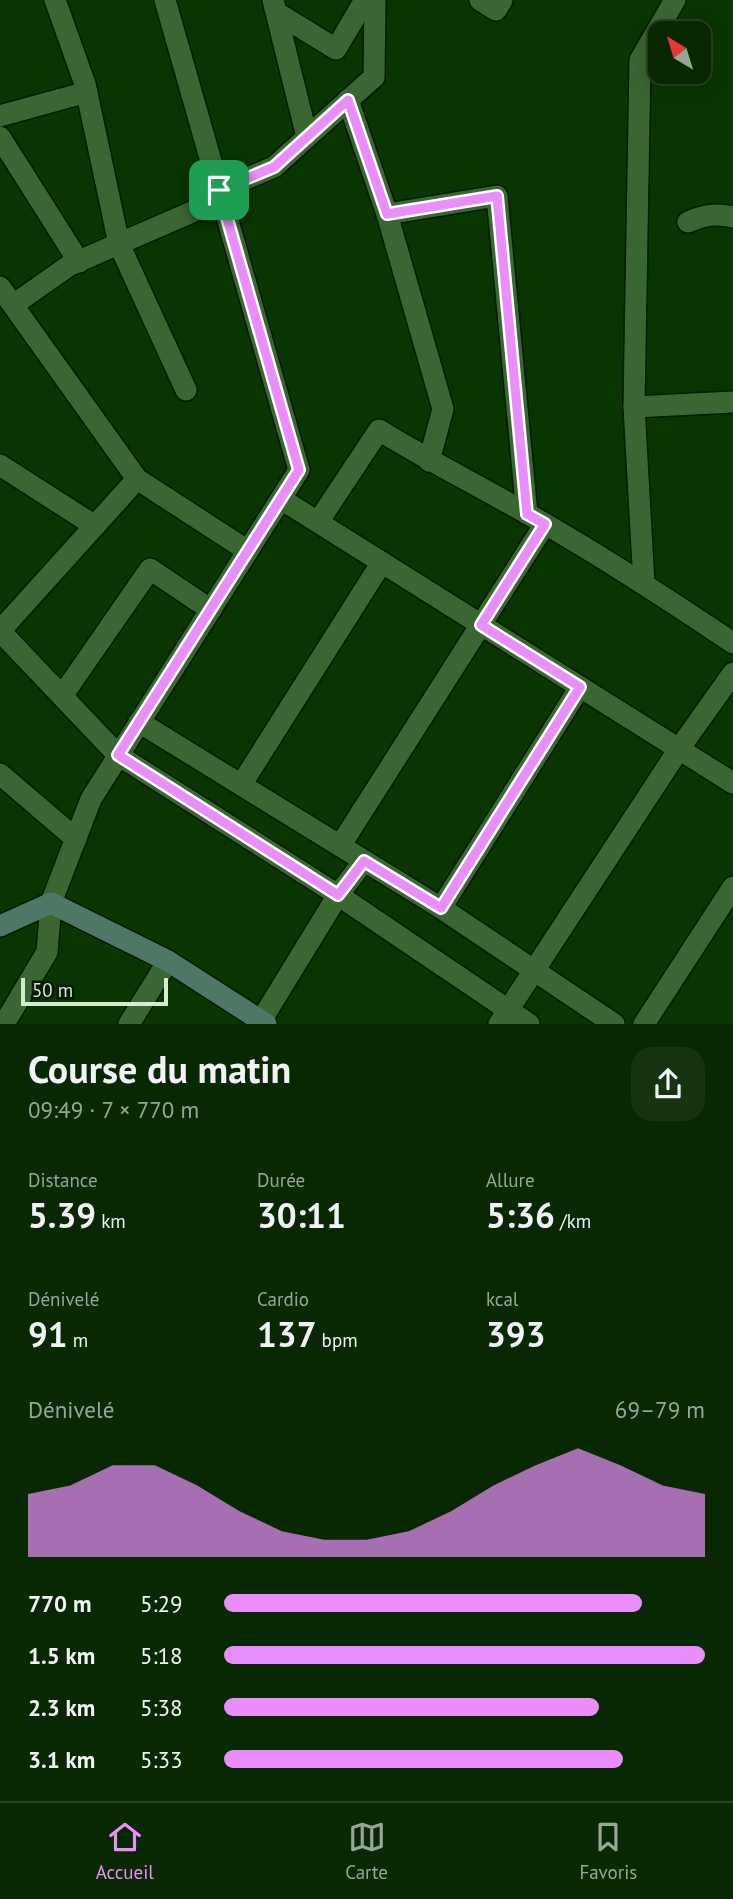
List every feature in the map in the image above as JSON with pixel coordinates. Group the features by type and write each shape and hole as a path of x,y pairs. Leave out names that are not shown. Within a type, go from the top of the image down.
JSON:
{"street":[{"path":"55,0 87,92 119,244 186,390"},
{"path":"4,1024 47,952 51,903 91,799 299,470 165,0"},
{"path":"275,7 336,49 365,0"},
{"path":"13,305 79,261 274,167 373,77 375,2 372,0"},
{"path":"480,0 496,10 502,0"},
{"path":"644,583 634,407 640,60 675,0"},
{"path":"275,7 307,137"},
{"path":"0,116 87,92"},
{"path":"348,100 387,214 443,409 429,461"},
{"path":"0,137 79,261"},
{"path":"340,846 481,625 536,519 497,196 387,214"},
{"path":"688,222 703,215 720,214 733,217"},
{"path":"0,287 137,479 248,551"},
{"path":"634,407 733,402"},
{"path":"318,522 379,430 644,583 733,643"},
{"path":"0,465 95,526"},
{"path":"137,479 0,631 118,755 338,895 504,1017 529,1024"},
{"path":"281,499 733,783"},
{"path":"241,785 382,562"},
{"path":"62,696 150,569 211,610"},
{"path":"504,1017 679,749 733,673"},
{"path":"441,908 580,687"},
{"path":"139,722 441,908 614,1024"},
{"path":"0,774 76,839"},
{"path":"51,903 168,961 262,1023 338,895 364,861"},
{"path":"644,1024 733,887"},
{"path":"0,926 51,903"},
{"path":"129,1024 168,961"}],"route":[{"path":"348,100 387,214 497,196 527,514 545,524 481,625 580,687 441,908 364,861 338,895 118,755 299,470 219,190 274,167 348,100"}]}
